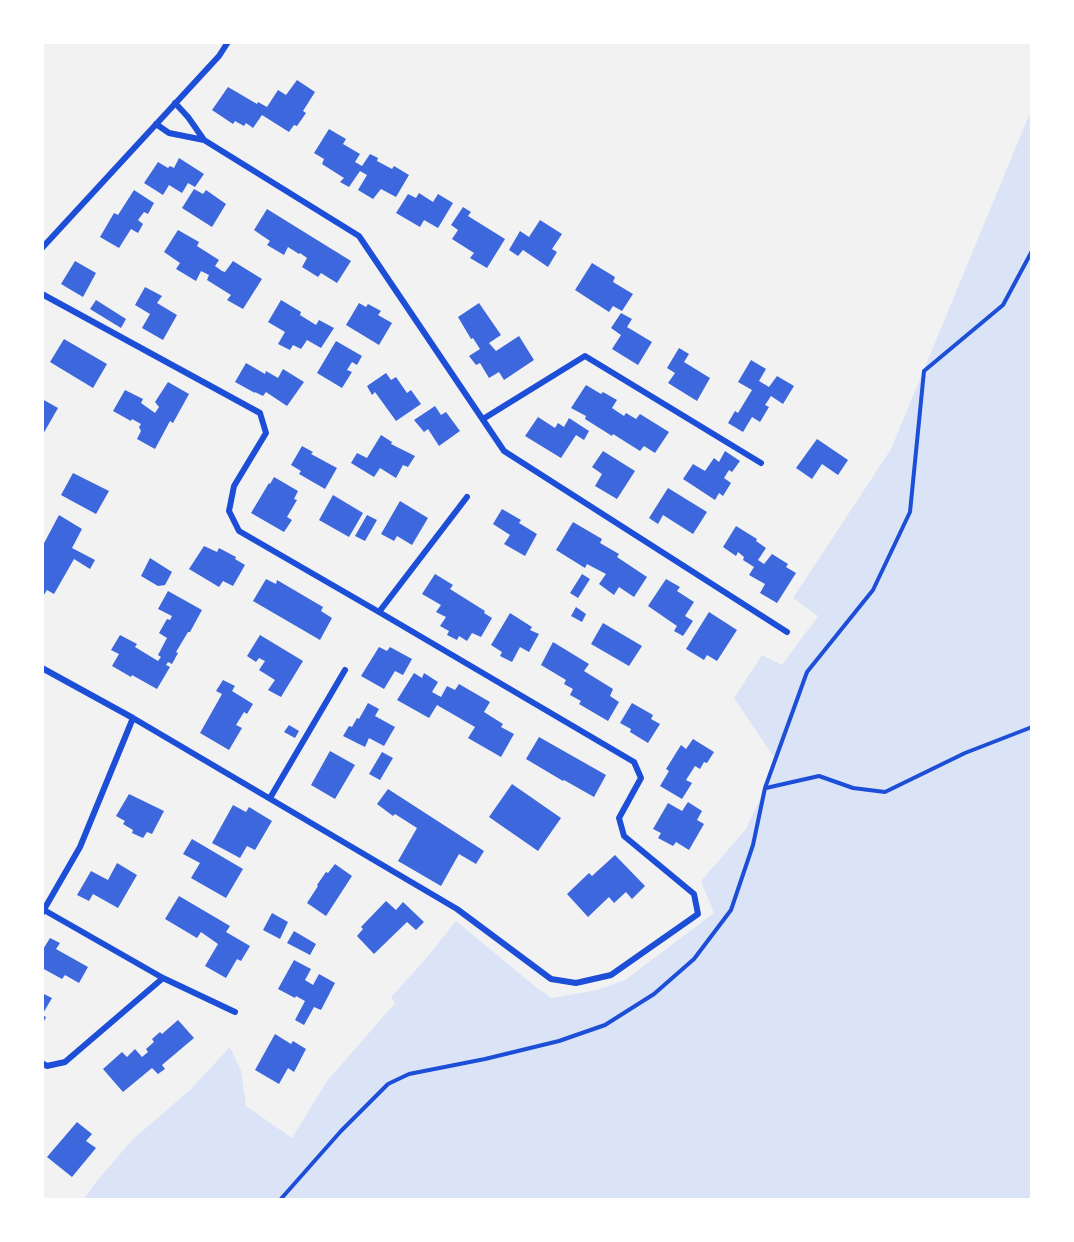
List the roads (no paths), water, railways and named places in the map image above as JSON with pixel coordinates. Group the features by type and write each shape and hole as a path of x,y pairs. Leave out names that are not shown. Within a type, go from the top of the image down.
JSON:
{"street":[{"path":"42,248 219,57 228,42"},
{"path":"176,104 204,140"},
{"path":"156,124 169,133 204,140 358,236 504,451 787,632"},
{"path":"42,294 260,413 266,433 234,486 229,511 239,531 634,762 641,778 619,818 624,836 694,894 698,914 610,975 576,983 551,979 457,909 133,718 42,668"},
{"path":"483,419 585,356 762,463"},
{"path":"379,612 467,496"},
{"path":"270,798 345,670"},
{"path":"133,718 80,847 43,912 163,978 235,1012"},
{"path":"42,1064 47,1066 65,1062 163,978"}]}
